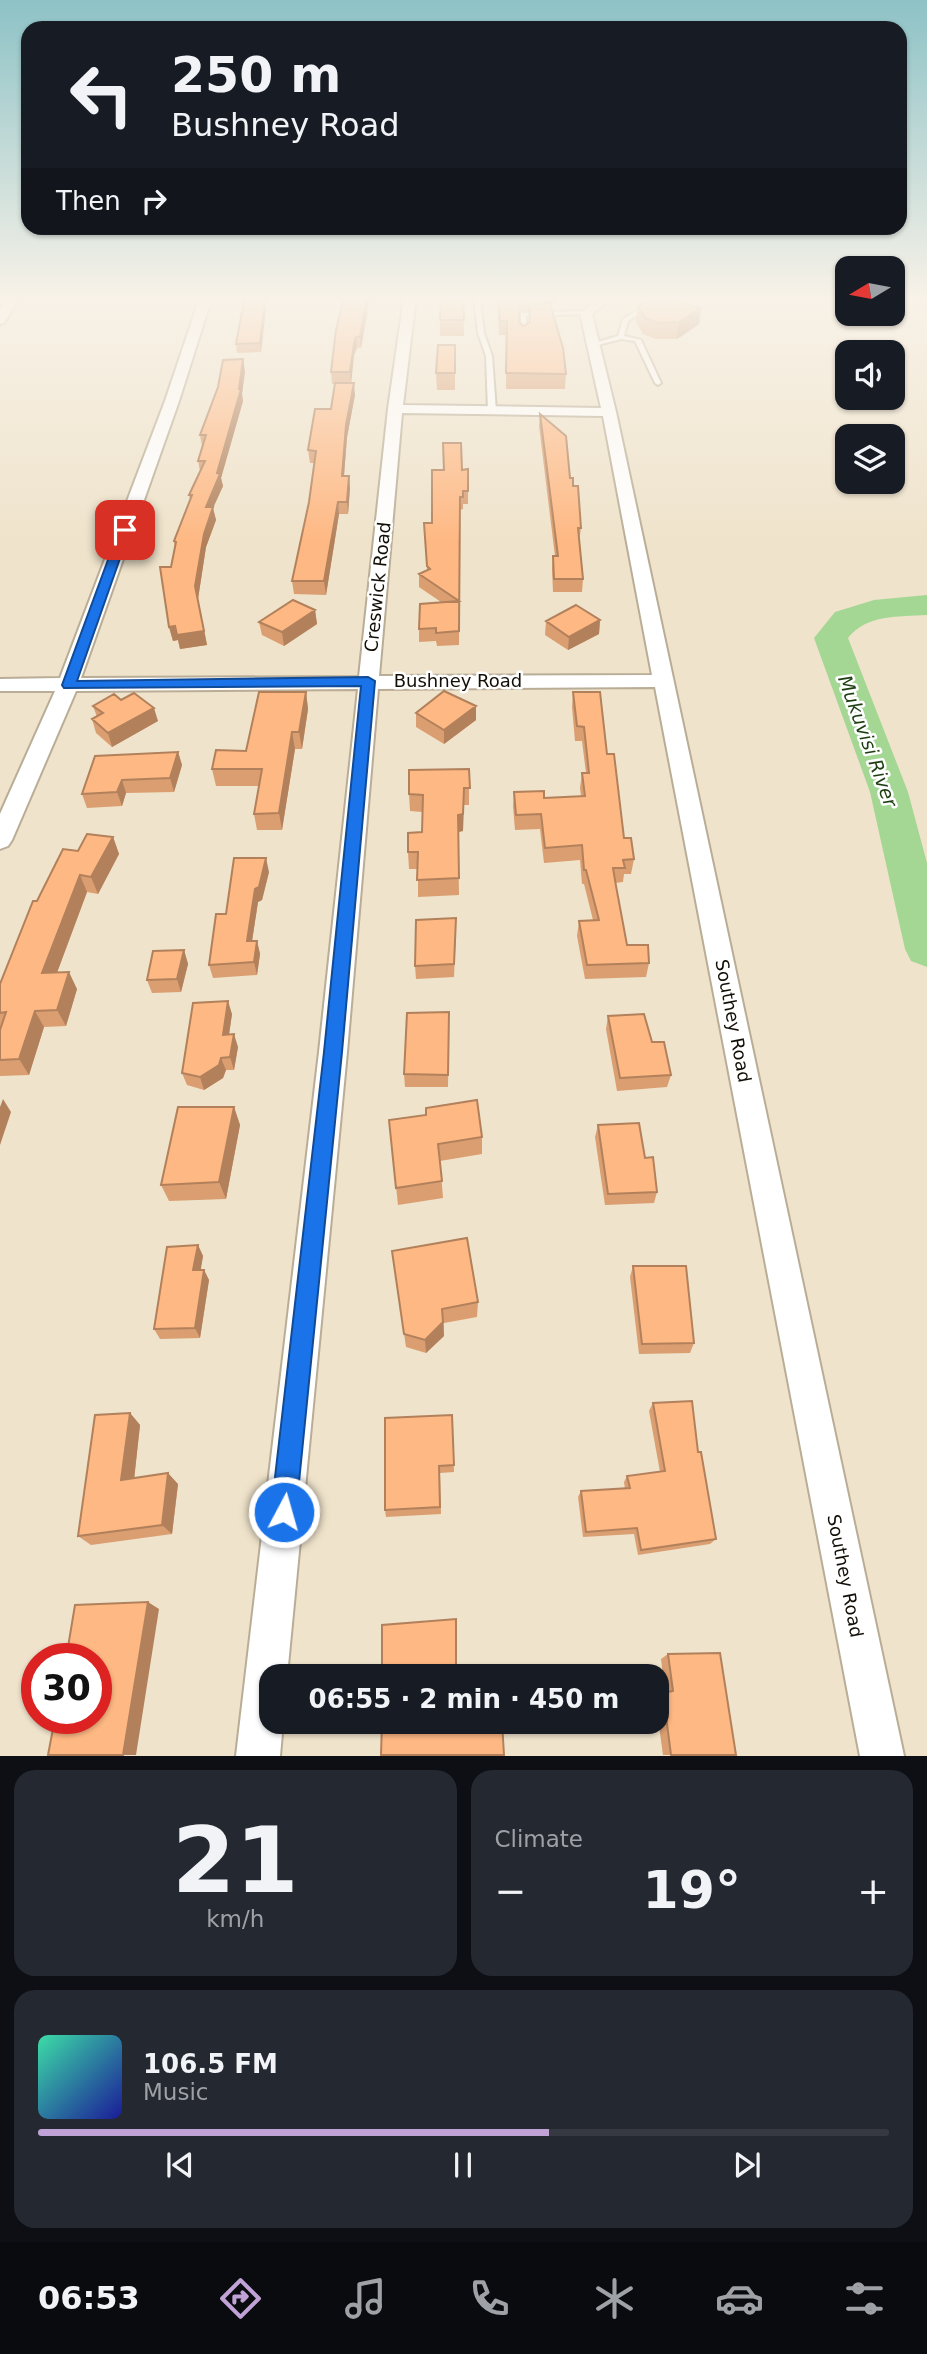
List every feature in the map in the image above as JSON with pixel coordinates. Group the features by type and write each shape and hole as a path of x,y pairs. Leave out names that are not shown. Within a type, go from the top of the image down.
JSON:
{"street":[{"path":"0,840 68,685 179,379"},
{"name":"Creswick Road","path":"258,1755 333,1052 400,379"},
{"name":"Southey Road","path":"602,379 882,1755"},
{"path":"396,410 609,412"},
{"name":"Bushney Road","path":"0,685 664,681"}],"lane":[{"path":"490,379 492,411"},
{"path":"657,379 659,383"}],"building":[{"path":"219,379 240,379 241,389 217,473 220,474 206,507 213,507 204,534 195,586 204,631 177,635 175,626 169,627 160,567 171,567 176,542 174,541 192,495 189,495 205,461 198,461 206,435 200,435"},
{"path":"335,383 354,383 346,425 342,476 349,476 347,502 338,502 324,581 292,581 309,502 316,451 308,450 315,409 331,409"},
{"path":"540,414 566,436 570,478 573,478 573,486 578,486 581,528 578,528 583,579 554,579 553,556 558,556"},
{"path":"443,443 461,443 462,470 468,469 468,491 463,491 463,497 460,497 459,631 436,633 436,628 419,629 420,604 459,601 419,574 430,569 427,566 424,523 432,523 432,470 444,470"},
{"path":"293,600 315,610 282,632 259,622"},
{"path":"576,605 600,620 569,637 546,621"},
{"path":"444,691 476,706 444,730 416,713"},
{"path":"259,692 306,692 299,732 292,732 279,813 254,814 262,769 212,769 216,750 246,751"},
{"path":"573,692 600,692 607,754 614,754 624,838 631,838 634,859 623,860 625,868 613,868 616,886 627,945 648,945 649,963 587,965 579,921 599,920 584,870 582,845 545,848 541,814 516,815 514,792 544,791 544,798 585,796 582,773 589,773 584,727 577,726"},
{"path":"134,693 154,708 108,733 92,719 103,713 93,706 114,694 121,700"},
{"path":"178,752 170,778 122,780 117,792 82,794 95,756"},
{"path":"469,769 470,788 464,788 463,814 458,815 459,878 417,880 418,852 408,852 408,833 422,832 423,795 409,794 409,770"},
{"path":"87,834 113,837 91,877 80,875 42,973 69,972 57,1010 35,1011 19,1059 0,1060 0,1030 6,1012 0,1013 0,984 33,901 37,901 63,849 78,851"},
{"path":"234,858 266,858 259,887 255,889 247,941 257,941 254,962 209,965 216,914 226,914"},
{"path":"456,918 454,964 415,966 416,920"},
{"path":"184,950 177,979 147,980 153,951"},
{"path":"228,1001 223,1035 234,1034 230,1057 221,1058 219,1065 200,1077 182,1073 193,1003"},
{"path":"449,1012 448,1075 404,1074 407,1013"},
{"path":"644,1014 652,1042 664,1042 671,1075 620,1078 608,1016"},
{"path":"477,1100 482,1137 438,1144 442,1181 396,1188 389,1120 426,1115 426,1108"},
{"path":"178,1107 234,1107 219,1182 161,1185"},
{"path":"639,1123 645,1158 653,1157 657,1192 608,1194 598,1125"},
{"path":"467,1238 478,1302 442,1309 443,1322 425,1340 404,1334 392,1251"},
{"path":"198,1245 193,1270 204,1270 195,1328 154,1329 167,1247"},
{"path":"633,1266 686,1266 694,1343 642,1344"},
{"path":"692,1401 698,1452 701,1452 716,1539 641,1550 637,1528 586,1532 581,1491 630,1488 627,1476 665,1471 653,1403"},
{"path":"130,1413 121,1480 168,1473 162,1525 78,1536 95,1415"},
{"path":"452,1415 454,1465 439,1466 440,1507 385,1510 385,1418"},
{"path":"148,1602 123,1755 48,1755 52,1734 112,1734 112,1643 69,1643 75,1605"},
{"path":"456,1619 456,1664 382,1664 382,1625"},
{"path":"720,1653 736,1755 671,1755 669,1692 673,1691 668,1654"},
{"path":"382,1734 503,1734 504,1755 381,1755"}],"waterway":[{"name":"Mukuvisi River","path":"927,605 874,610 846,619 831,638 889,792 927,949"}],"route":[{"path":"125,530 68,685 368,681 333,1052 284,1512"}]}
